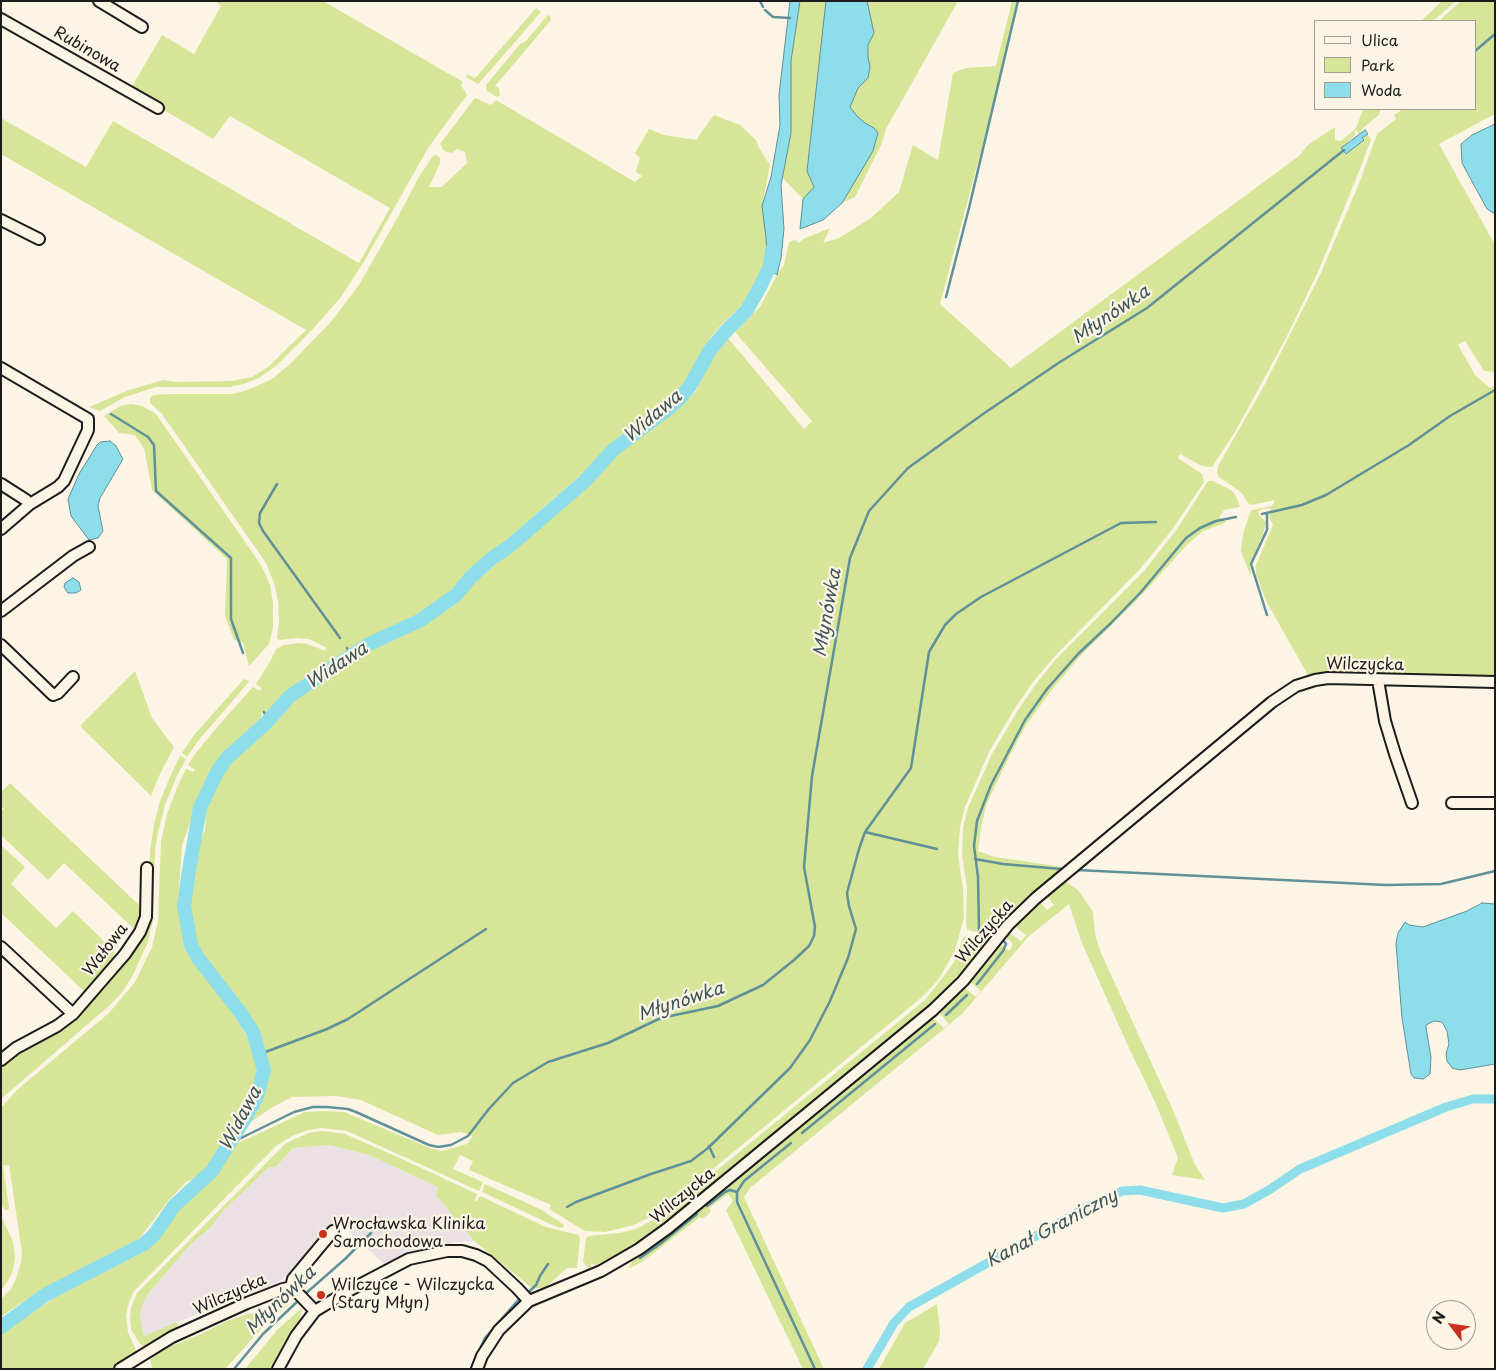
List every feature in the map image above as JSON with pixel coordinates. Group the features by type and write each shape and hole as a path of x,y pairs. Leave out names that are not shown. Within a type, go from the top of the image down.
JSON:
{"street":[{"path":"99,1 142,26"},
{"name":"Rubinowa","path":"1,19 158,108"},
{"path":"1,220 39,239"},
{"path":"1,368 88,419 88,430 64,481 58,487 30,504 1,529"},
{"path":"1,484 30,504"},
{"path":"1,611 85,549"},
{"path":"1,646 53,695 58,693 73,677"},
{"name":"Wilczycka","path":"477,1369 482,1356 499,1330 529,1301 584,1279 609,1266 628,1256 668,1228 933,1010 963,981 1001,933 1019,914 1063,875 1272,702 1296,686 1328,678 1495,682"},
{"path":"1378,680 1385,721 1394,754 1412,803"},
{"path":"1452,803 1495,803"},
{"name":"Wałowa","path":"4,1054 57,1026 73,1014 133,944 146,917 147,868"},
{"path":"1,947 73,1014"},
{"path":"311,1307 294,1289 293,1279 333,1231"},
{"path":"278,1369 311,1307 348,1291 409,1259 447,1251 462,1250 476,1254 488,1261 529,1301"},
{"name":"Wilczycka","path":"120,1369 172,1337 267,1294 294,1289"}],"shaded area":[{"path":"330,1145 369,1155 438,1187 436,1195 474,1241 455,1242 404,1258 386,1266 337,1220 301,1264 275,1285 227,1302 144,1336 140,1318 141,1308 148,1294 189,1246 211,1227 222,1212 269,1167 276,1167 293,1148"}],"green space":[{"path":"215,1 323,1 463,82 461,85 467,95 428,148 365,260 341,297 277,365 259,378 244,384 229,387 156,387 125,397 100,411 89,407 129,390 163,380 176,382 232,381 252,377 268,367 306,330 1,154 1,118 86,167 113,121 359,263 390,208 230,116 213,139 130,90 162,35 194,54 221,6"},
{"path":"800,1 958,1 886,129 881,145 855,197 842,203 823,220 800,229 803,199 782,177 791,133 791,61"},
{"path":"1012,1 1017,1 997,91 940,304 1011,368 1299,156 1308,145 1335,127 1335,140 1341,141 1356,128 1363,110 1381,110 1379,115 1363,128 1359,134 1356,130 1354,132 1356,134 1341,148 1346,154 1364,140 1366,143 1363,138 1368,135 1371,140 1318,272 1286,338 1235,432 1212,467 1202,466 1180,454 1178,458 1202,474 1204,482 1174,527 1141,568 1054,657 1033,682 989,752 965,807 960,827 958,855 963,889 964,917 955,951 938,980 922,997 675,1200 660,1212 634,1225 605,1232 585,1231 549,1209 551,1205 469,1170 473,1161 460,1155 453,1169 483,1182 479,1191 347,1131 322,1128 308,1130 292,1136 276,1146 134,1291 126,1316 128,1332 136,1350 135,1353 113,1369 1,1369 1,1334 57,1296 144,1252 194,1194 208,1182 234,1145 305,1112 325,1111 344,1112 430,1148 442,1151 467,1144 473,1136 461,1132 438,1135 361,1100 336,1096 292,1097 271,1108 248,1124 265,1090 269,1073 267,1056 259,1033 245,1008 202,954 192,932 189,912 195,853 205,830 206,808 213,791 224,769 277,721 294,701 379,645 433,619 593,480 626,446 677,410 696,391 712,356 728,338 804,429 812,421 735,332 760,307 784,265 789,242 795,240 799,243 803,239 830,228 823,243 839,238 871,218 899,192 913,145 938,160 953,73 966,68 996,66"},
{"path":"1442,1 1456,1 1434,20 1422,20"},
{"path":"1461,1 1495,1 1495,114 1439,144 1495,245 1495,372 1484,371 1465,341 1458,345 1475,375 1490,388 1495,385 1495,677 1308,675 1266,601 1256,574 1256,565 1273,525 1269,517 1271,508 1262,509 1258,512 1266,522 1250,564 1251,577 1241,551 1243,534 1252,510 1272,506 1275,500 1252,505 1248,503 1242,493 1219,477 1217,473 1218,466 1264,386 1321,273 1360,181 1377,134 1396,119 1394,115 1402,110 1476,110 1476,20 1440,20"},
{"path":"536,8 541,12 478,84 466,77 467,74 474,78 478,75"},
{"path":"550,15 551,20 495,86 499,88 500,95 497,97 487,91 486,85 521,43 525,42 547,16"},
{"path":"475,98 491,105 496,100 635,182 642,176 636,172 640,158 635,153 649,129 664,135 696,140 714,115 740,125 756,140 770,165 762,206 767,256 765,265 746,301 711,337 681,388 668,400 622,434 589,468 478,562 449,592 410,620 355,646 310,673 287,692 267,714 265,711 262,713 259,723 225,752 213,767 204,785 182,845 178,905 182,931 195,965 235,1016 252,1046 257,1071 255,1088 244,1111 206,1169 197,1177 186,1182 169,1200 139,1239 36,1293 2,1316 1,1319 1,1299 11,1289 16,1279 22,1252 9,1165 3,1166 8,1210 5,1210 1,1204 1,1108 17,1090 109,1013 135,982 152,947 158,921 161,842 167,814 186,769 193,772 195,770 188,765 195,754 253,687 260,691 262,689 256,684 276,649 284,645 298,643 308,644 325,651 327,648 309,639 277,639 279,622 278,601 275,586 266,563 162,414 150,403 150,398 153,395 169,394 232,394 248,390 272,379 289,365 330,323 359,285 419,177 433,156 437,155 440,158 440,163 429,187 442,187 467,163 465,152 457,149 452,153 444,151 440,144"},
{"path":"131,404 142,406 156,414 265,573 270,585 273,602 273,628 269,644 249,666 243,643 234,640 225,616 227,559 152,490 144,448 135,435 119,433 104,416 120,406"},
{"path":"1208,481 1213,481 1231,490 1236,496 1240,507 1224,510 1219,517 1227,522 1203,531 1186,546 1137,600 1081,655 1050,692 1026,725 987,803 978,851 995,857 1063,867 991,931 985,933 967,929 967,889 962,854 963,828 968,808 992,754 1036,684 1056,659 1144,571 1177,529"},
{"path":"135,671 152,718 174,747 151,796 80,726"},
{"path":"244,679 249,681 248,683 198,741 187,757 182,753 194,735"},
{"path":"180,756 186,759 165,805 155,849 153,917 149,916 150,850 154,824 160,801"},
{"path":"10,783 140,906 143,911 135,930 64,863 48,880 1,835 1,812 4,809 1,805 1,792"},
{"path":"1,845 25,867 11,884 56,928 73,911 114,951 113,962 86,993 1,913"},
{"path":"1062,882 1066,882 1078,890 1093,912 1095,934 1101,953 1173,1110 1195,1165 1205,1180 1172,1175 1178,1158 1156,1104 1082,943 1069,904 1028,937 962,1014 750,1188 744,1197 824,1369 803,1369 726,1210 733,1201 728,1194 709,1208 711,1212 702,1219 700,1217 642,1262 628,1269 635,1257 678,1227 932,1017 944,1028 949,1024 940,1014 941,1010 964,987 976,997 981,991 970,982 970,978 1000,942 1009,951 1012,942 1004,936 1010,933 1021,941 1026,935 1016,927 1017,923 1035,906 1041,903 1047,910 1054,905 1047,896"},
{"path":"149,920 153,920 148,942 133,975 123,991 110,1005 1,1099 1,1065 108,979 133,952 144,936"},
{"path":"966,936 979,939 983,942 984,946 963,976 946,992 702,1195 635,1245 615,1257 595,1265 591,1263 591,1268 587,1267 583,1262 586,1238 636,1229 662,1215 925,1000 954,962 963,938"},
{"path":"322,1131 345,1134 402,1159 477,1194 475,1201 480,1196 546,1227 578,1235 580,1238 577,1268 567,1268 546,1287 533,1289 474,1241 436,1195 438,1187 369,1155 330,1145 293,1148 276,1167 269,1167 222,1212 211,1227 189,1246 148,1294 141,1308 140,1318 144,1336 177,1322 179,1329 144,1347 140,1344 131,1329 130,1319 131,1308 137,1293 286,1143 309,1133"},
{"path":"485,1184 540,1209 563,1224 564,1227 560,1228 548,1223 482,1192"},
{"path":"1,1215 13,1242 15,1257 13,1270 1,1290"},
{"path":"282,1303 288,1305 272,1317 225,1369 153,1369 150,1360 151,1355 227,1321 248,1314 262,1312"},
{"path":"937,1304 940,1331 939,1341 923,1369 879,1369 905,1323"},
{"path":"302,1308 300,1319 272,1369 245,1369 278,1329"}],"water":[{"path":"790,1 800,1 791,61 791,133 781,185 784,229 777,275 765,265 767,256 762,206 771,177 780,125 779,95"},
{"path":"826,1 867,1 874,33 868,45 870,67 868,78 858,88 850,107 857,116 878,133 873,151 842,203 823,220 800,229 803,199 814,187 807,171"},
{"path":"1495,124 1495,214 1487,209 1462,163 1461,144 1472,135"},
{"path":"1365,130 1368,134 1362,138 1364,140 1346,154 1341,148"},
{"path":"110,441 116,446 123,459 100,498 98,506 103,531 98,538 89,540 71,516 68,499 79,474 97,445 100,442"},
{"path":"73,578 79,582 81,590 76,593 68,593 64,587 65,583"},
{"path":"1482,903 1495,904 1495,1064 1460,1070 1452,1068 1447,1061 1446,1054 1449,1044 1447,1031 1442,1022 1434,1021 1426,1025 1431,1057 1430,1074 1423,1079 1414,1078 1411,1074 1402,1018 1396,944 1398,933 1405,922 1409,925 1423,927 1467,911"}],"waterway":[{"path":"760,1 763,7"},
{"path":"946,297 1018,1"},
{"path":"765,10 773,17 790,18"},
{"name":"Młynówka","path":"1476,50 1495,34"},
{"name":"Młynówka","path":"231,1143 294,1112 313,1107 327,1107 348,1109 429,1145 438,1147 451,1145 468,1136 488,1110 513,1083 548,1062 608,1043 661,1018 718,1006 763,985 794,960 809,946 814,936 815,927 804,867 812,776 850,558 869,511 908,468 1060,362 1147,308 1344,150"},
{"name":"Widawa","path":"1,1327 45,1295 144,1244 154,1235 174,1206 212,1171 257,1097 264,1070 253,1032 198,958 191,945 184,906 200,808 217,772 227,758 266,723 290,696 367,645 421,620 456,595 471,577 491,559 511,545 585,481 613,450 681,397 690,386 710,350 747,310 770,266 772,250"},
{"path":"1262,514 1302,505 1326,495 1409,445 1450,416 1495,390"},
{"path":"111,414 148,437 154,445 156,491 231,558 231,619 243,653"},
{"path":"277,484 260,513 259,523 340,638"},
{"path":"1267,513 1267,530 1251,564 1267,615"},
{"path":"983,933 979,930 978,877 974,846 977,821 991,785 1025,720 1047,689 1078,654 1141,592 1186,538 1200,528 1216,521 1236,517"},
{"path":"567,1207 651,1174 691,1161 708,1148 790,1068 810,1040 830,1001 848,958 856,929 847,893 859,849 865,832 911,768 929,652 945,625 956,614 981,597 1121,523 1156,522"},
{"path":"347,648 351,656"},
{"path":"264,712 268,721"},
{"path":"865,832 937,849"},
{"path":"975,859 1003,864 1061,869"},
{"path":"1077,870 1386,885 1441,884 1495,871"},
{"path":"260,1054 327,1029 348,1019 486,929"},
{"path":"977,984 1003,951 1006,944 1004,941"},
{"path":"946,1015 967,995"},
{"path":"802,1133 935,1024"},
{"name":"Kanał Graniczny","path":"867,1369 894,1323 909,1307 1091,1205 1122,1191 1140,1190 1223,1208 1244,1204 1300,1169 1446,1107 1473,1099 1495,1099"},
{"path":"791,1143 744,1181 737,1192 737,1202 815,1369"},
{"path":"709,1146 714,1157"},
{"path":"707,1206 725,1192 730,1190 737,1192"},
{"path":"640,1258 697,1214"},
{"name":"Młynówka","path":"304,1295 371,1233"},
{"path":"529,1292 536,1285 548,1264"},
{"path":"471,1369 485,1338 520,1298"},
{"name":"Młynówka","path":"234,1369 263,1334 300,1299"},
{"name":"Widawa","path":"1,1319 4,1324"}],"place":[{"name":"Wrocławska Klinika Samochodowa","path":"323,1234"},
{"name":"Wilczyce - Wilczycka (Stary Młyn)","path":"321,1295"}]}
